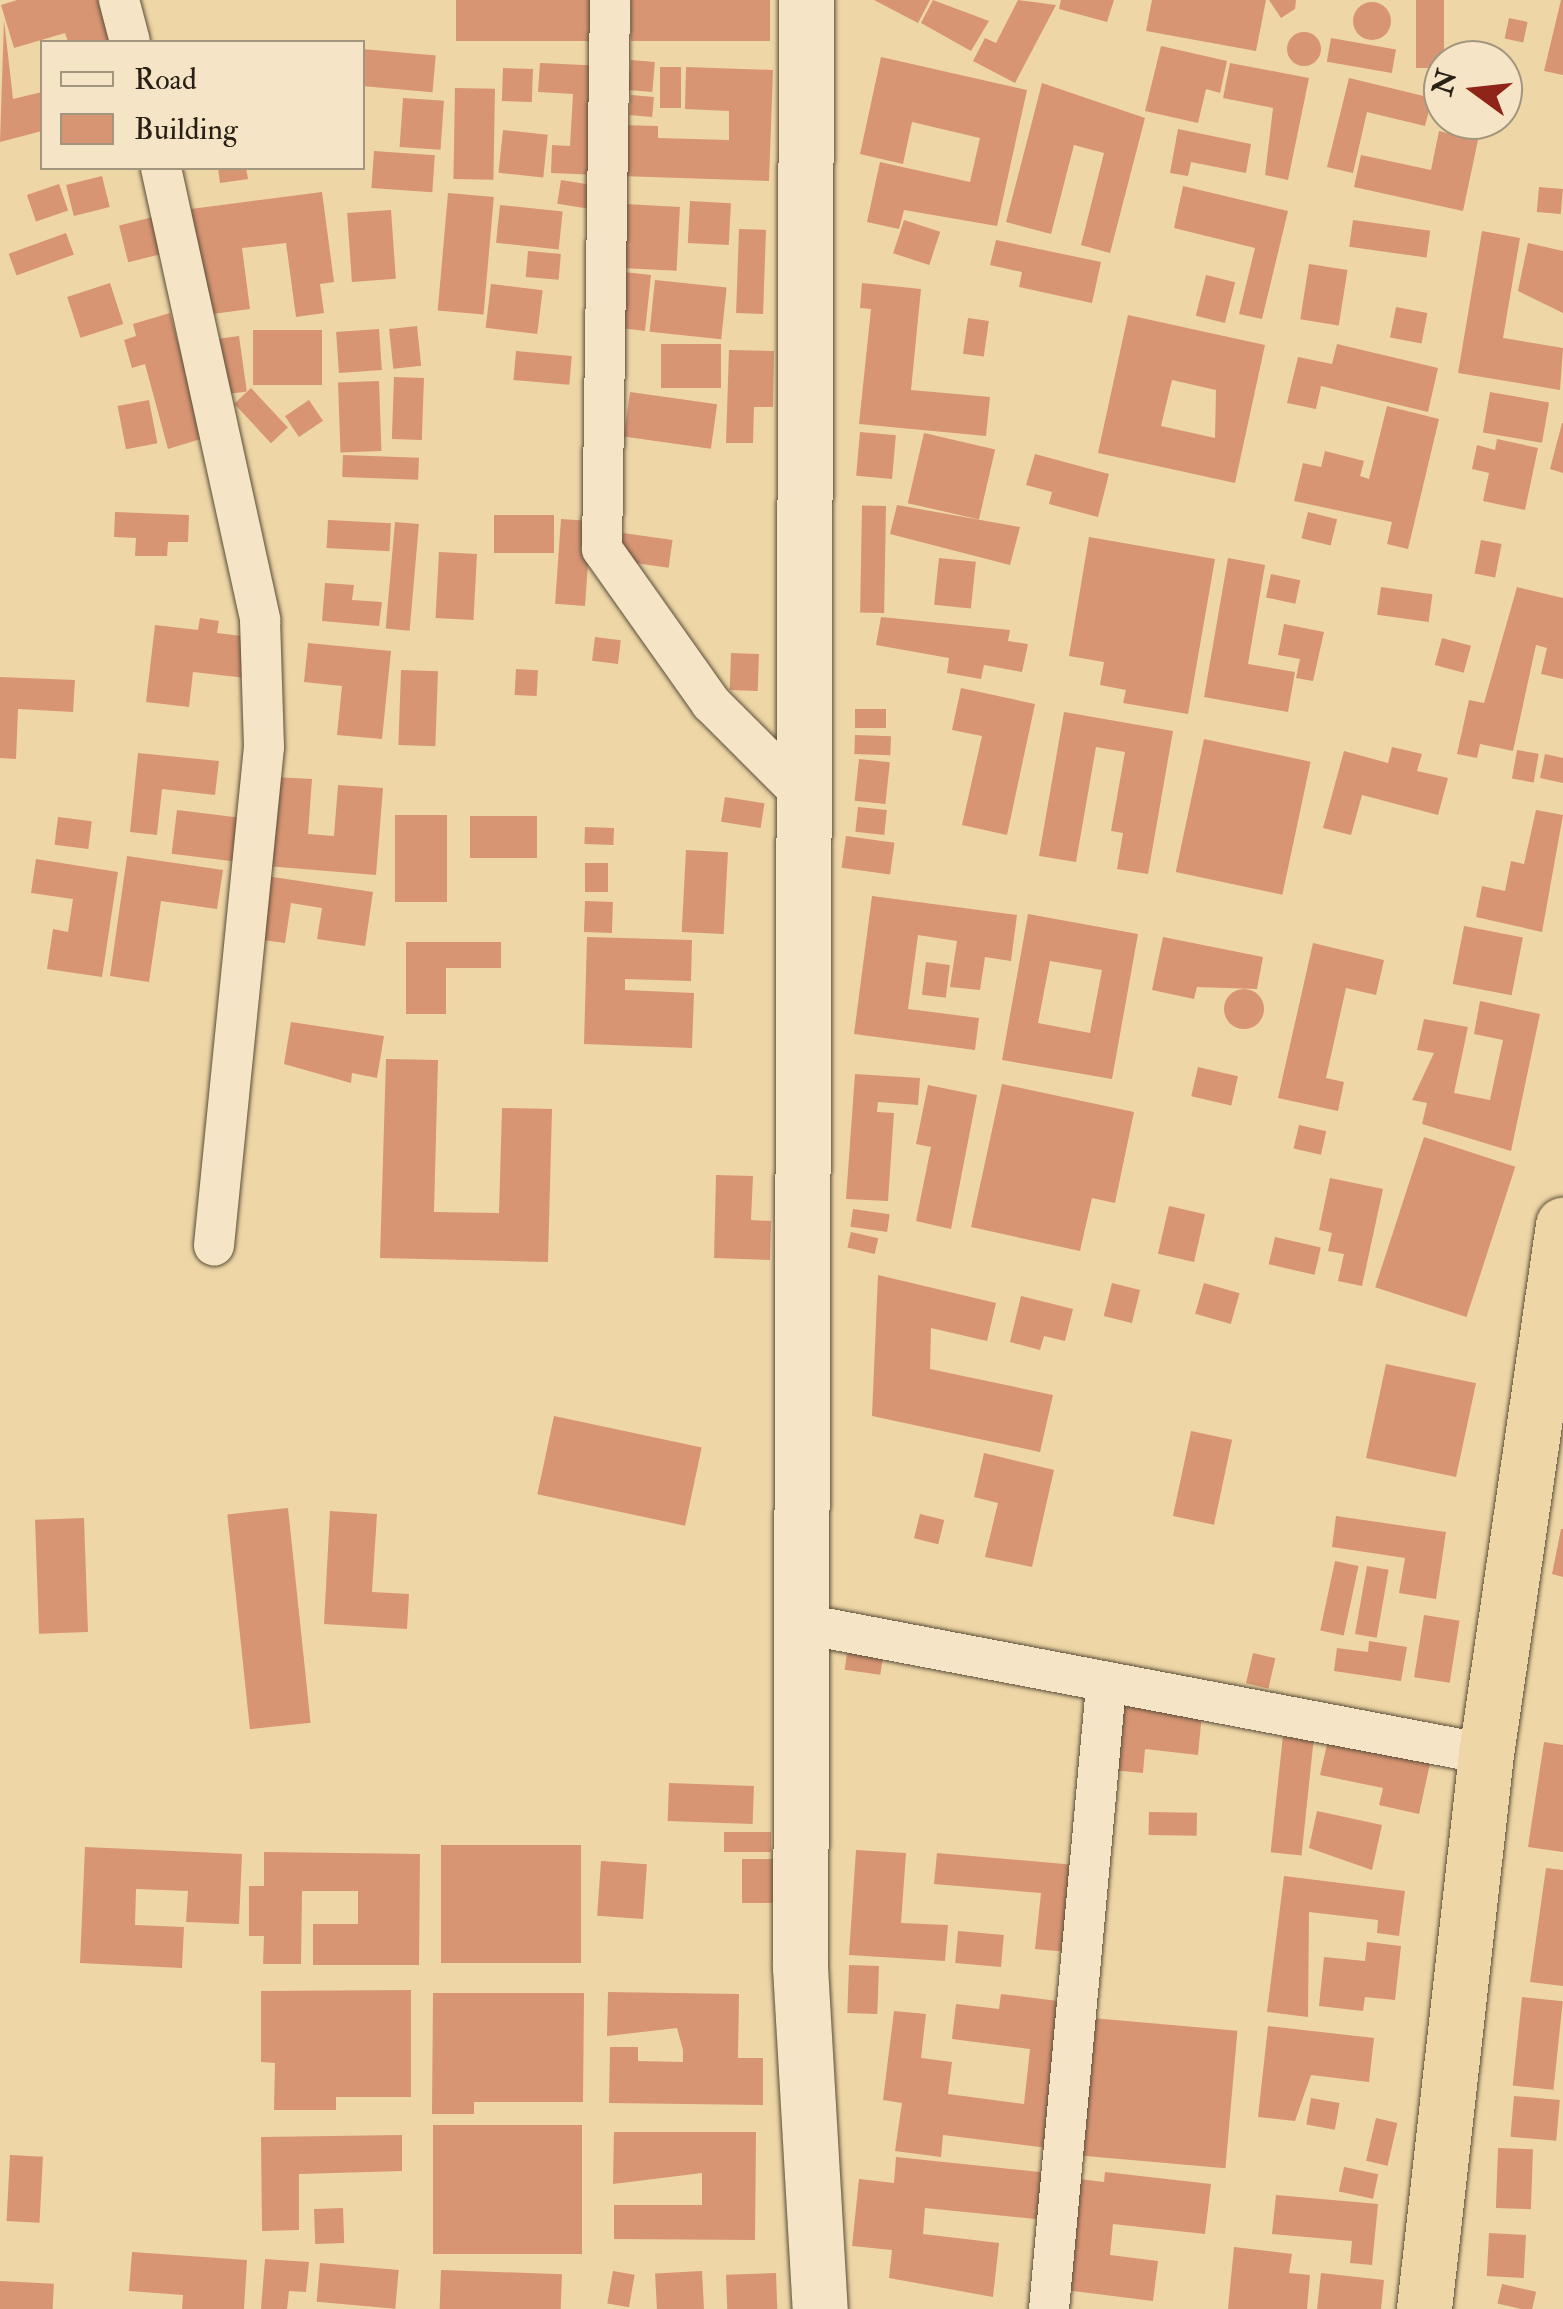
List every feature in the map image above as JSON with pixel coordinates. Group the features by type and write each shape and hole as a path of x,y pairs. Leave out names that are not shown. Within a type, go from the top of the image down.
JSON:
{"highway":[{"path":"1424,2309 1486,1754 1563,1224"}],"street":[{"path":"119,0 129,40"},
{"path":"610,0 602,549 711,703 800,792"},
{"path":"806,0 800,792 804,1624 800,1967 820,2309"},
{"path":"161,170 260,620 264,748 214,1245"},
{"path":"804,1624 1106,1686 1486,1754"},
{"path":"1049,2309 1106,1686"}],"building":[{"path":"17,0 111,0 123,40 67,40 65,33 14,48 1,5"},
{"path":"456,0 591,0 591,41 456,41"},
{"path":"631,0 770,0 770,41 631,41"},
{"path":"874,0 930,0 918,23"},
{"path":"933,0 989,21 971,51 921,23"},
{"path":"1018,0 1056,5 1015,83 973,61 985,38 996,43"},
{"path":"1061,0 1114,0 1107,22 1059,9"},
{"path":"1152,0 1266,0 1256,51 1146,31"},
{"path":"1269,0 1296,0 1295,9 1281,18"},
{"path":"1416,0 1444,0 1444,40 1423,40 1423,68 1416,68"},
{"path":"1563,0 1563,75 1544,71"},
{"path":"1372,2 1385,8 1391,21 1385,34 1372,40 1359,34 1353,21 1359,8"},
{"path":"1509,18 1528,22 1523,42 1505,39"},
{"path":"4,20 13,99 40,92 40,132 0,142"},
{"path":"1304,32 1316,37 1321,49 1316,61 1304,66 1292,61 1287,49 1292,37"},
{"path":"1331,38 1396,49 1392,73 1327,62"},
{"path":"1161,46 1227,61 1220,93 1206,89 1198,123 1145,111"},
{"path":"365,49 436,55 432,92 365,86"},
{"path":"881,57 1027,90 997,226 904,210 899,229 867,222 880,162 970,182 980,138 912,122 903,164 860,154"},
{"path":"631,60 655,62 652,92 628,90"},
{"path":"540,63 606,66 600,175 551,173 552,145 570,146 573,94 538,92"},
{"path":"1230,63 1309,78 1288,180 1265,175 1273,108 1223,98"},
{"path":"660,67 681,67 681,108 660,108"},
{"path":"686,67 773,70 769,181 620,176 622,125 658,126 658,138 729,140 729,111 685,109"},
{"path":"503,68 533,69 532,102 502,101"},
{"path":"1349,78 1423,96 1423,126 1367,112 1353,173 1327,167"},
{"path":"1042,83 1145,118 1110,253 1081,245 1104,153 1074,145 1051,234 1006,222"},
{"path":"455,88 495,89 493,180 453,179"},
{"path":"631,95 654,97 652,117 629,115"},
{"path":"403,98 444,101 440,150 400,147"},
{"path":"1178,129 1251,144 1246,173 1191,162 1188,176 1170,173"},
{"path":"503,130 548,135 543,177 499,173"},
{"path":"1437,140 1478,140 1463,211 1354,187 1361,155 1431,170"},
{"path":"374,151 435,155 432,192 371,188"},
{"path":"218,170 246,170 248,179 220,183"},
{"path":"102,176 110,207 74,216 66,185"},
{"path":"561,180 593,185 589,209 557,204"},
{"path":"59,184 68,210 36,222 27,195"},
{"path":"1183,186 1288,211 1262,319 1239,314 1255,248 1174,228"},
{"path":"1539,187 1563,189 1561,214 1537,212"},
{"path":"322,192 334,282 320,284 324,313 296,317 286,243 242,248 250,309 205,315 191,209"},
{"path":"448,193 494,197 484,315 438,311"},
{"path":"690,201 731,203 729,245 688,243"},
{"path":"625,204 680,207 677,271 622,268"},
{"path":"500,205 563,212 559,249 496,243"},
{"path":"391,210 396,279 352,282 347,213"},
{"path":"153,217 162,254 128,262 119,225"},
{"path":"904,220 940,232 929,265 893,253"},
{"path":"1353,220 1430,231 1426,258 1349,247"},
{"path":"739,229 766,230 763,314 736,313"},
{"path":"1482,231 1520,238 1503,338 1563,348 1560,390 1458,373"},
{"path":"66,233 74,255 17,275 9,254"},
{"path":"996,240 1101,262 1092,303 1019,287 1022,272 990,265"},
{"path":"1528,243 1563,251 1563,313 1518,291"},
{"path":"528,251 561,254 559,280 526,277"},
{"path":"1309,264 1348,270 1339,325 1300,319"},
{"path":"615,271 651,275 645,331 621,328"},
{"path":"1206,275 1235,282 1225,323 1196,316"},
{"path":"655,280 727,288 721,339 650,332"},
{"path":"110,283 123,324 80,338 67,297"},
{"path":"862,283 921,289 911,390 990,397 986,436 859,424 871,309 860,308"},
{"path":"491,284 543,290 537,334 486,328"},
{"path":"1396,307 1427,313 1421,344 1390,337"},
{"path":"170,313 204,438 168,449 145,364 132,368 124,340 136,336 133,324"},
{"path":"1128,315 1265,345 1235,483 1098,453","holes":["1172,380 1216,390 1215,438 1161,426"]},
{"path":"968,318 989,321 984,357 963,354"},
{"path":"417,326 421,366 393,369 389,329"},
{"path":"379,329 382,370 339,373 336,332"},
{"path":"253,330 322,330 322,385 253,385"},
{"path":"239,336 247,391 221,395 213,340"},
{"path":"661,344 721,344 721,388 661,388"},
{"path":"1337,344 1438,368 1428,412 1321,386 1316,409 1287,403 1298,357 1332,364"},
{"path":"729,350 774,351 773,407 754,407 753,443 726,443"},
{"path":"516,351 572,356 569,385 513,380"},
{"path":"394,377 424,378 422,440 392,439"},
{"path":"379,381 381,451 340,452 338,382"},
{"path":"251,388 288,427 271,443 234,404"},
{"path":"630,392 717,404 711,449 624,437"},
{"path":"1490,392 1549,402 1542,443 1483,432"},
{"path":"149,400 157,443 126,449 118,406"},
{"path":"309,400 323,421 299,437 285,416"},
{"path":"1387,406 1439,419 1408,549 1387,544 1392,522 1294,501 1303,463 1321,467 1325,451 1364,461 1360,476 1369,479"},
{"path":"1563,423 1563,473 1550,469"},
{"path":"860,432 896,435 892,479 856,476"},
{"path":"924,433 995,449 979,520 908,503"},
{"path":"1497,439 1538,448 1525,510 1483,501 1489,473 1472,469 1477,445 1495,450"},
{"path":"1035,454 1109,474 1098,517 1049,504 1052,492 1026,485"},
{"path":"343,455 419,458 418,480 342,477"},
{"path":"897,505 1020,527 1010,565 890,534"},
{"path":"862,506 886,506 884,613 860,613"},
{"path":"115,512 189,515 188,542 168,542 167,556 135,556 136,538 114,537"},
{"path":"1308,512 1337,519 1331,545 1301,538"},
{"path":"494,515 554,515 554,553 494,553"},
{"path":"561,519 591,521 585,606 555,604"},
{"path":"328,520 391,523 389,551 327,548"},
{"path":"395,522 419,524 410,631 386,629"},
{"path":"623,533 673,540 669,568 619,561"},
{"path":"1089,537 1215,559 1188,714 1123,703 1126,690 1100,685 1104,662 1069,656"},
{"path":"1481,540 1502,544 1495,577 1475,573"},
{"path":"439,552 477,554 473,620 436,618"},
{"path":"939,558 976,562 971,609 934,605"},
{"path":"1228,558 1265,565 1248,664 1295,672 1288,712 1204,697"},
{"path":"1271,574 1300,580 1295,604 1266,597"},
{"path":"325,583 354,585 352,600 382,602 379,626 322,621"},
{"path":"1381,587 1432,594 1429,622 1377,615"},
{"path":"1517,587 1563,598 1563,679 1541,674 1547,648 1536,645 1513,751 1480,744 1477,758 1457,754 1469,700 1484,703"},
{"path":"881,617 1010,630 1008,641 1028,644 1022,672 984,665 981,679 947,673 949,658 876,645"},
{"path":"200,618 219,621 217,633 250,637 246,678 193,672 189,707 146,702 155,625 198,630"},
{"path":"1284,624 1324,632 1313,681 1296,678 1300,659 1278,655"},
{"path":"595,637 621,640 618,664 592,661"},
{"path":"1442,638 1471,646 1464,673 1435,665"},
{"path":"308,643 391,651 382,739 337,735 342,686 304,682"},
{"path":"731,653 759,654 758,691 730,690"},
{"path":"516,669 538,670 537,696 515,695"},
{"path":"401,670 438,671 435,746 398,745"},
{"path":"0,677 75,680 73,712 18,709 16,759 0,758"},
{"path":"961,688 1035,704 1007,835 962,825 982,736 952,730"},
{"path":"855,709 886,709 886,728 855,728"},
{"path":"1064,712 1173,731 1148,874 1117,869 1123,833 1111,831 1125,752 1096,747 1076,862 1039,856"},
{"path":"855,735 891,736 890,755 854,754"},
{"path":"1204,739 1311,762 1282,895 1176,872"},
{"path":"1392,747 1422,754 1417,771 1448,778 1438,815 1362,795 1351,835 1323,828 1344,751 1388,763"},
{"path":"1517,750 1539,754 1534,782 1512,779"},
{"path":"138,753 219,761 215,795 162,789 157,835 130,832"},
{"path":"1545,754 1563,758 1563,783 1540,778"},
{"path":"859,759 890,762 885,804 855,801"},
{"path":"273,777 312,779 308,834 334,836 338,785 383,788 376,875 266,866"},
{"path":"725,797 765,803 761,828 721,822"},
{"path":"858,807 887,810 884,835 855,832"},
{"path":"177,810 254,820 249,863 172,854"},
{"path":"1536,810 1563,815 1542,932 1476,917 1482,886 1505,891 1511,861 1524,864"},
{"path":"395,815 447,815 447,902 395,902"},
{"path":"470,816 537,816 537,858 470,858"},
{"path":"58,817 92,821 88,849 55,845"},
{"path":"585,827 614,828 613,845 584,844"},
{"path":"846,836 895,843 890,875 842,868"},
{"path":"686,850 728,852 724,934 682,932"},
{"path":"127,856 223,870 217,909 161,901 149,982 110,976"},
{"path":"36,859 118,872 102,977 47,969 53,929 68,932 73,899 31,893"},
{"path":"585,863 608,863 608,892 585,892"},
{"path":"266,876 373,892 365,946 317,939 322,908 291,903 285,943 256,939"},
{"path":"872,896 1017,915 1011,961 985,957 980,990 950,987 957,941 918,935 908,1009 979,1018 975,1050 854,1034"},
{"path":"585,901 613,902 612,933 584,932"},
{"path":"1028,914 1138,934 1112,1079 1002,1060","holes":["1050,961 1102,970 1090,1033 1038,1023"]},
{"path":"1464,926 1523,937 1512,995 1453,984"},
{"path":"587,937 692,940 691,981 625,979 625,990 694,993 692,1048 584,1044"},
{"path":"1163,937 1263,957 1257,989 1197,987 1194,999 1152,990"},
{"path":"406,942 501,942 501,968 446,968 446,1014 406,1014"},
{"path":"1313,943 1384,960 1376,995 1346,988 1326,1078 1344,1082 1338,1111 1278,1098"},
{"path":"926,962 950,965 946,998 922,995"},
{"path":"1244,989 1258,995 1264,1009 1258,1023 1244,1029 1230,1023 1224,1009 1230,995"},
{"path":"1480,1001 1540,1014 1511,1151 1422,1124 1427,1103 1412,1100 1434,1053 1417,1050 1424,1019 1468,1027 1454,1093 1490,1100 1503,1040 1474,1034"},
{"path":"291,1022 384,1036 377,1078 352,1073 351,1083 284,1064"},
{"path":"386,1059 438,1060 434,1212 499,1213 502,1108 552,1109 548,1262 380,1258"},
{"path":"1198,1067 1238,1076 1231,1105 1191,1096"},
{"path":"855,1074 920,1078 918,1105 878,1102 877,1112 894,1113 888,1201 846,1199"},
{"path":"1002,1084 1134,1112 1115,1203 1092,1198 1080,1251 971,1227"},
{"path":"928,1085 977,1095 951,1229 916,1221 931,1147 916,1144"},
{"path":"1299,1125 1326,1131 1321,1155 1294,1148"},
{"path":"1424,1137 1515,1167 1466,1317 1375,1287"},
{"path":"716,1175 753,1176 751,1220 771,1221 770,1260 714,1258"},
{"path":"1330,1178 1383,1189 1362,1286 1338,1281 1344,1254 1328,1251 1332,1233 1319,1230"},
{"path":"1169,1206 1205,1214 1194,1262 1158,1254"},
{"path":"853,1209 890,1214 887,1232 850,1227"},
{"path":"851,1232 878,1238 875,1254 847,1248"},
{"path":"1275,1237 1321,1248 1314,1275 1269,1264"},
{"path":"878,1275 996,1303 987,1341 931,1328 930,1369 1053,1395 1040,1452 872,1416"},
{"path":"1112,1283 1140,1290 1132,1323 1104,1316"},
{"path":"1204,1283 1240,1293 1231,1324 1195,1314"},
{"path":"1021,1296 1073,1309 1065,1341 1044,1336 1040,1350 1010,1342"},
{"path":"1386,1364 1476,1383 1456,1477 1366,1458"},
{"path":"554,1416 702,1447 685,1526 537,1494"},
{"path":"1191,1431 1232,1440 1214,1525 1173,1516"},
{"path":"984,1453 1054,1470 1032,1567 985,1557 998,1503 974,1497"},
{"path":"288,1508 311,1723 250,1729 227,1514"},
{"path":"330,1511 377,1514 372,1592 409,1594 407,1629 324,1624"},
{"path":"920,1514 944,1520 938,1544 914,1538"},
{"path":"1336,1516 1446,1532 1436,1599 1399,1593 1405,1558 1332,1547"},
{"path":"84,1518 88,1632 39,1634 35,1520"},
{"path":"1563,1529 1563,1577 1552,1574"},
{"path":"1335,1561 1358,1566 1344,1635 1320,1630"},
{"path":"1367,1566 1389,1570 1377,1638 1355,1634"},
{"path":"1424,1615 1460,1621 1450,1683 1414,1677"},
{"path":"1369,1641 1407,1647 1401,1681 1334,1671 1337,1648 1368,1652"},
{"path":"848,1646 884,1651 880,1675 845,1670"},
{"path":"1253,1653 1275,1658 1268,1688 1246,1683"},
{"path":"1118,1704 1202,1713 1198,1755 1145,1749 1143,1773 1112,1770"},
{"path":"1283,1735 1314,1738 1301,1856 1271,1852"},
{"path":"1329,1736 1431,1759 1419,1814 1379,1805 1383,1788 1320,1775"},
{"path":"1544,1742 1563,1745 1563,1852 1528,1847"},
{"path":"669,1783 754,1786 753,1824 668,1821"},
{"path":"1317,1811 1382,1825 1372,1870 1309,1848"},
{"path":"1149,1812 1197,1813 1197,1836 1149,1835"},
{"path":"724,1832 771,1832 771,1852 724,1852"},
{"path":"441,1845 581,1845 581,1963 441,1963"},
{"path":"85,1847 242,1854 239,1924 186,1922 188,1891 136,1889 135,1925 184,1927 182,1968 80,1963"},
{"path":"856,1850 906,1853 901,1923 948,1925 945,1961 849,1955"},
{"path":"264,1852 420,1854 419,1965 313,1965 313,1924 358,1924 358,1891 302,1891 301,1964 263,1964 264,1936 249,1936 249,1886 264,1886"},
{"path":"937,1853 1076,1865 1068,1952 1035,1949 1041,1893 934,1884"},
{"path":"742,1859 777,1859 777,1903 742,1903"},
{"path":"601,1861 647,1864 643,1919 597,1916"},
{"path":"1546,1868 1563,1870 1563,1986 1530,1982"},
{"path":"1284,1876 1405,1891 1399,1936 1377,1933 1378,1920 1309,1912 1308,2017 1267,2012"},
{"path":"958,1931 1004,1935 1001,1967 955,1963"},
{"path":"1367,1942 1401,1946 1395,2000 1365,1997 1363,2011 1319,2006 1324,1957 1365,1961"},
{"path":"849,1965 879,1966 877,2014 847,2013"},
{"path":"411,1990 411,2097 336,2097 336,2110 274,2110 275,2063 261,2062 261,1991"},
{"path":"608,1992 739,1994 738,2058 763,2058 763,2105 609,2103 610,2047 638,2047 638,2061 683,2062 683,2050 677,2028 607,2036"},
{"path":"433,1993 584,1993 583,2102 474,2102 474,2114 432,2114"},
{"path":"1001,1994 1066,2002 1048,2148 943,2135 941,2157 895,2151 902,2103 883,2100 894,2011 926,2014 921,2058 952,2062 948,2094 1024,2104 1030,2049 952,2039 956,2004 999,2009"},
{"path":"1522,1997 1563,2001 1553,2090 1513,2086"},
{"path":"1092,2018 1237,2031 1225,2168 1080,2155"},
{"path":"1268,2026 1374,2038 1369,2082 1311,2075 1295,2121 1258,2117"},
{"path":"1514,2096 1560,2100 1556,2141 1510,2137"},
{"path":"1311,2098 1340,2103 1335,2130 1306,2125"},
{"path":"1376,2118 1397,2123 1388,2166 1366,2161"},
{"path":"433,2125 582,2125 582,2254 433,2254"},
{"path":"614,2132 756,2132 755,2240 614,2239 614,2205 702,2205 702,2173 613,2184"},
{"path":"402,2135 402,2171 299,2174 299,2230 262,2231 261,2137"},
{"path":"1498,2148 1533,2149 1531,2209 1496,2208"},
{"path":"10,2155 43,2157 40,2223 7,2221"},
{"path":"896,2157 1049,2173 1045,2220 925,2208 923,2234 999,2243 993,2297 889,2278 892,2250 852,2246 859,2179 894,2183"},
{"path":"1344,2167 1378,2174 1373,2199 1339,2191"},
{"path":"1105,2172 1211,2184 1205,2234 1113,2224 1110,2255 1158,2261 1153,2301 1065,2290 1079,2179 1104,2182"},
{"path":"1276,2195 1378,2204 1372,2265 1350,2263 1352,2241 1272,2234"},
{"path":"343,2208 344,2243 315,2244 314,2209"},
{"path":"1489,2233 1526,2235 1524,2278 1487,2276"},
{"path":"1234,2247 1292,2254 1289,2273 1310,2275 1307,2309 1228,2309"},
{"path":"132,2252 247,2260 244,2309 182,2309 183,2295 129,2291"},
{"path":"265,2259 309,2262 306,2292 289,2291 287,2309 261,2309"},
{"path":"320,2263 399,2270 395,2309 317,2302"},
{"path":"441,2270 562,2274 561,2309 440,2309"},
{"path":"613,2271 635,2275 629,2307 607,2303"},
{"path":"702,2271 704,2309 657,2309 655,2273"},
{"path":"776,2273 777,2309 727,2309 726,2275"},
{"path":"1321,2273 1384,2280 1381,2309 1317,2309"},
{"path":"0,2281 54,2284 53,2309 0,2309"},
{"path":"1502,2284 1536,2292 1532,2309 1498,2303"}]}
